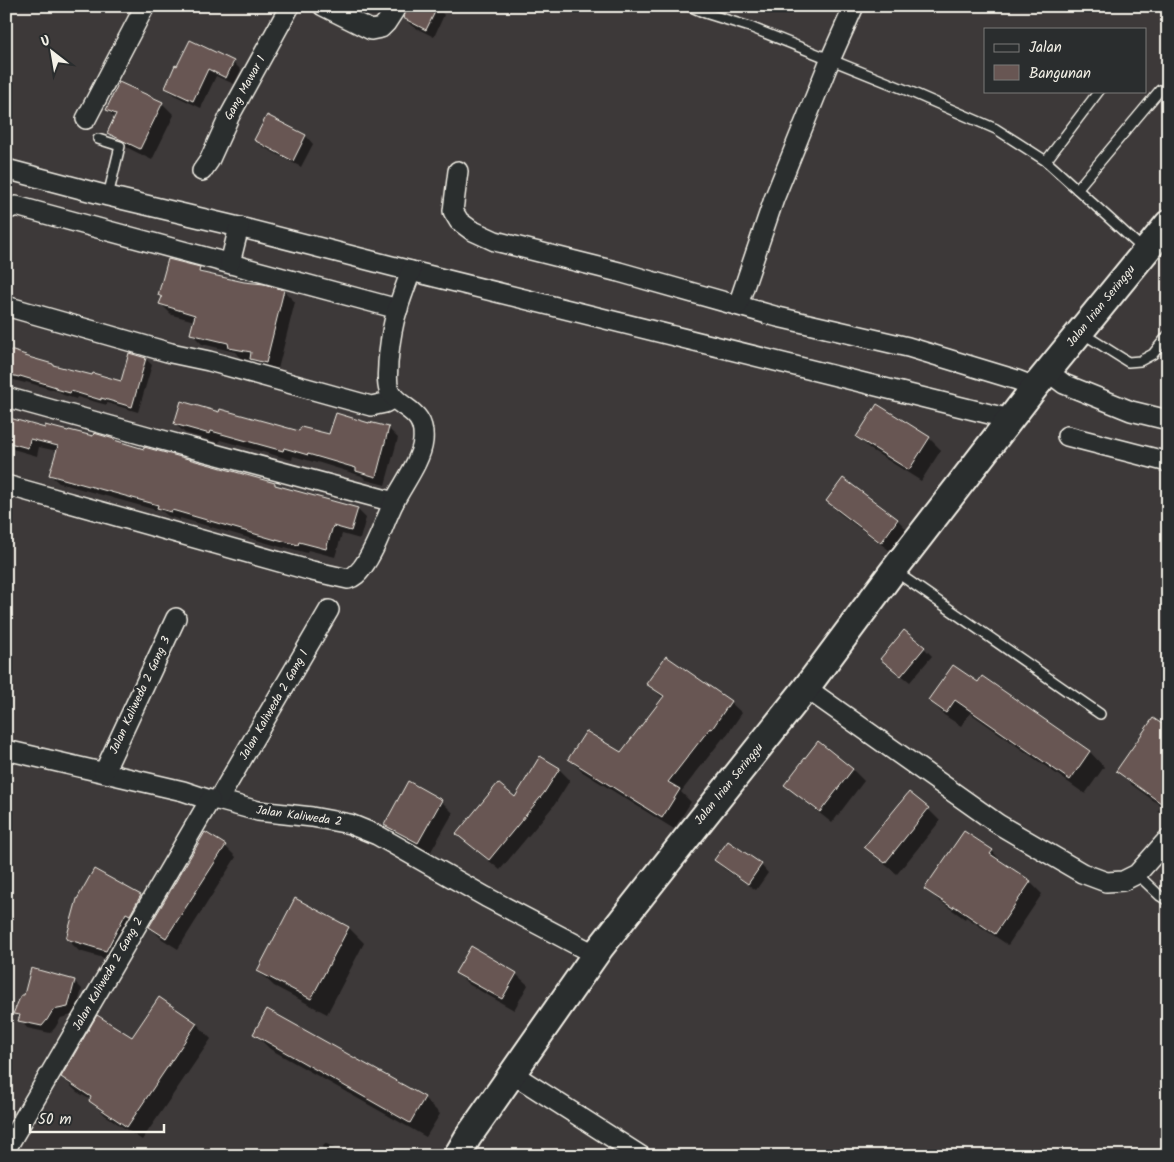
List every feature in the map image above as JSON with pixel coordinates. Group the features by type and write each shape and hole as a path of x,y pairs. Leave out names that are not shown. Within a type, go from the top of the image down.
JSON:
{"street":[{"path":"86,119 145,6"},
{"name":"Gang Mawar 1","path":"202,171 209,161 229,117 290,6"},
{"path":"323,6 371,30 381,28 397,6"},
{"path":"738,305 774,199 854,6"},
{"path":"6,169 109,191 239,227 411,271 1029,394 1064,384 1131,412 1168,420"},
{"path":"458,171 453,212 459,221 471,230 495,241 619,272 778,317 908,348 1016,380 1029,394"},
{"path":"6,210 16,206 230,262 398,309"},
{"name":"Jalan Irian Seringgu","path":"457,1156 468,1137 596,955 806,688 1029,394 1168,224"},
{"path":"230,262 239,227"},
{"path":"6,485 312,571 348,579 354,578 370,555 394,502 412,472 423,442 423,432 419,420 413,411 394,398 387,382 393,330 411,271"},
{"path":"6,306 171,353 209,361 371,406 376,406 394,398"},
{"path":"6,397 394,502"},
{"path":"1067,436 1168,462"},
{"name":"Jalan Kaliweda 2 Gang 1","path":"214,800 329,610"},
{"name":"Jalan Kaliweda 2 Gang 3","path":"104,772 176,618"},
{"path":"806,688 998,824 1082,873 1106,882 1123,882 1137,874 1167,840"},
{"name":"Jalan Kaliweda 2","path":"6,750 183,790 258,811 312,817 350,824 377,835 486,897 596,955"},
{"name":"Jalan Kaliweda 2 Gang 2","path":"6,1149 214,800"},
{"path":"513,1074 641,1156"}],"lane":[{"path":"689,6 750,27 911,92 996,129 1046,161 1145,251"},
{"path":"1077,189 1160,90"},
{"path":"1046,161 1098,92"},
{"path":"98,139 120,146 109,191"},
{"path":"1080,331 1128,362 1140,361 1153,354 1168,336"},
{"path":"893,571 1100,714"},
{"path":"1137,874 1168,901"}],"building":[{"path":"408,6 438,6 426,30 403,18"},
{"path":"190,40 234,61 226,78 208,69 193,101 165,88 175,65 177,66"},
{"path":"119,82 163,102 140,149 107,133 116,114 106,110"},
{"path":"267,115 306,135 293,161 254,140"},
{"path":"168,259 200,267 199,272 244,282 264,284 284,290 266,363 250,359 251,352 229,348 228,343 190,334 195,315 159,304 162,297 158,295"},
{"path":"10,350 53,365 121,381 129,353 146,358 132,407 71,391 70,393 20,376 6,374 6,363"},
{"path":"181,401 219,412 220,409 299,431 301,427 329,434 336,413 389,427 376,477 356,471 356,468 308,454 284,448 283,451 211,431 210,434 174,424"},
{"path":"877,404 930,437 909,470 856,437"},
{"path":"6,417 45,428 45,425 93,436 94,433 144,449 144,447 218,467 358,508 351,531 333,526 326,549 299,542 298,545 276,540 172,510 171,512 157,508 158,505 49,475 58,446 30,439 28,448 6,442"},
{"path":"843,478 898,519 881,543 826,501"},
{"path":"904,630 925,647 901,676 880,659"},
{"path":"666,656 731,701 712,729 710,728 668,782 680,789 662,818 568,759 586,731 621,752 664,696 646,684"},
{"path":"953,665 978,682 982,676 1090,751 1070,780 955,700 946,713 928,700"},
{"path":"1153,718 1168,728 1168,808 1116,771"},
{"path":"818,741 853,769 820,812 784,785"},
{"path":"540,756 560,768 544,793 489,860 456,834 498,783 515,797"},
{"path":"408,781 442,800 418,843 384,825"},
{"path":"909,792 929,808 885,863 864,847"},
{"path":"964,831 993,850 990,854 1031,881 995,934 954,906 953,908 924,889"},
{"path":"205,832 226,845 166,938 149,927"},
{"path":"728,841 762,864 748,884 714,860"},
{"path":"94,869 141,895 130,915 126,913 106,951 66,939 77,899"},
{"path":"295,898 349,927 311,999 257,971"},
{"path":"471,946 517,973 502,999 455,973"},
{"path":"31,968 75,980 68,1007 53,1010 42,1026 18,1021 20,1015 13,1014 21,995 24,995"},
{"path":"159,997 197,1023 127,1127 89,1101 91,1097 61,1077 97,1015 132,1037"},
{"path":"267,1009 425,1097 410,1123 253,1034"}]}
